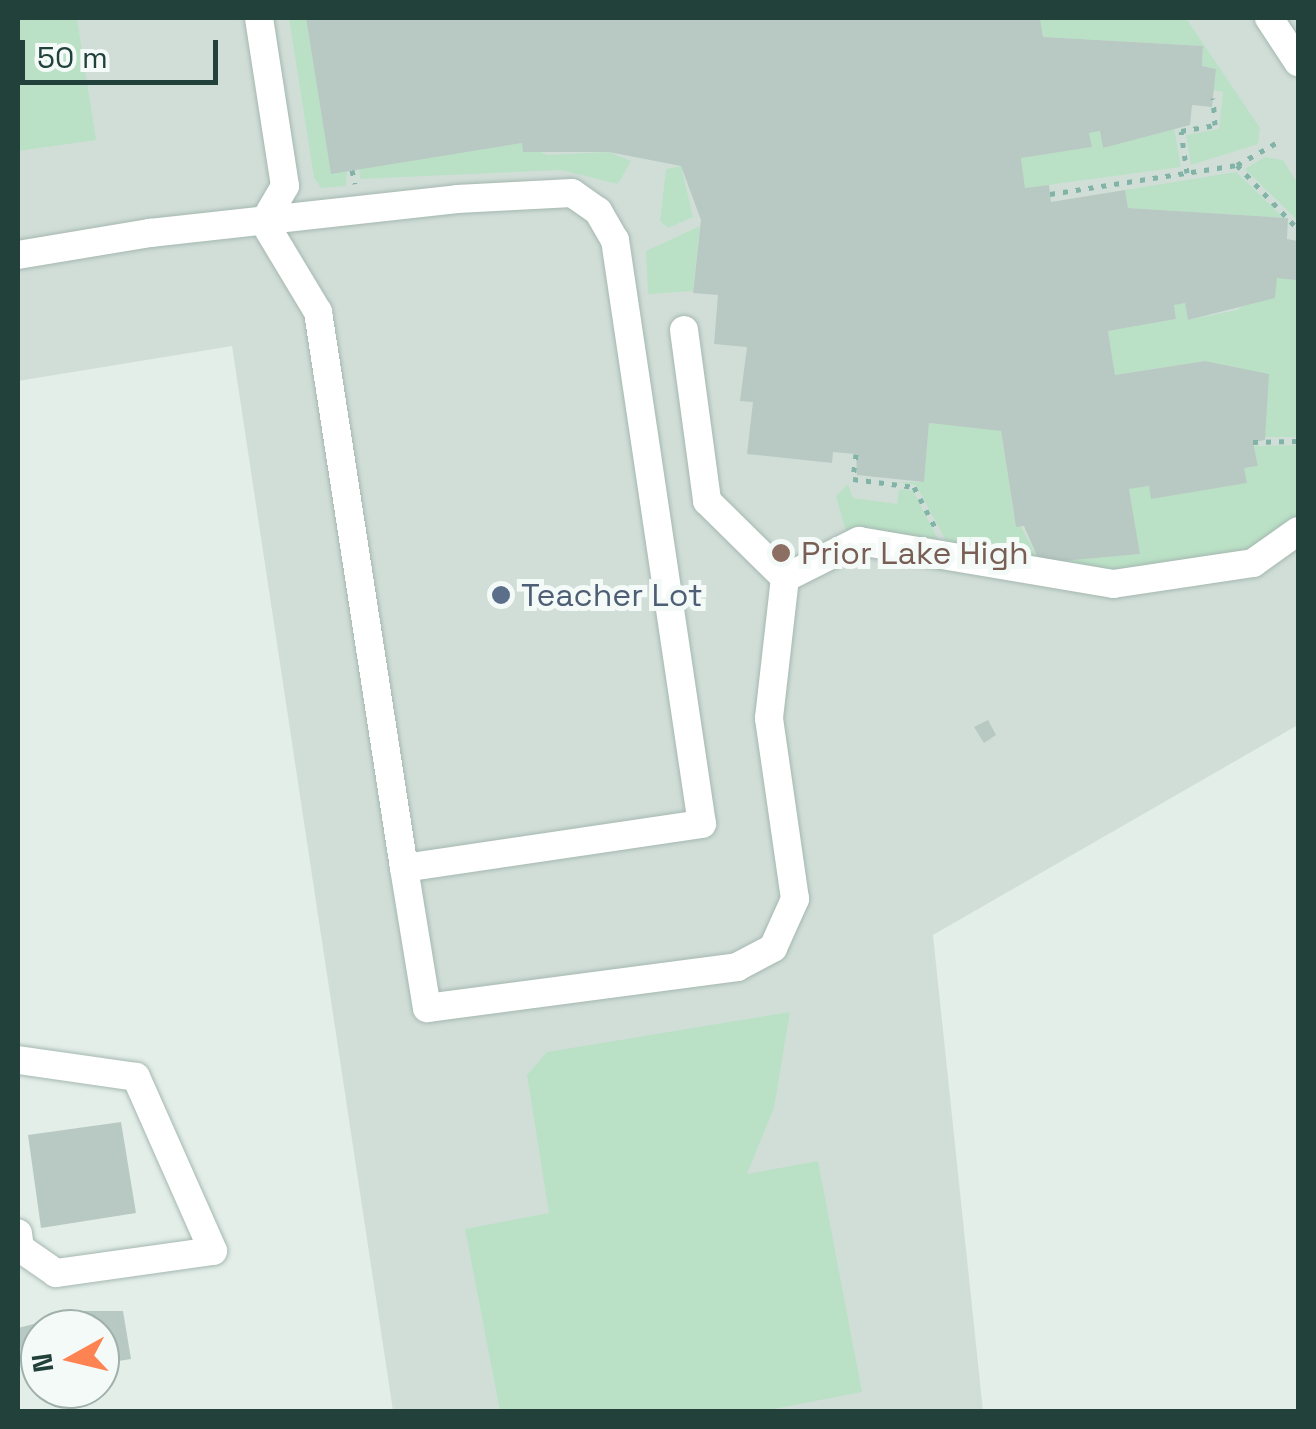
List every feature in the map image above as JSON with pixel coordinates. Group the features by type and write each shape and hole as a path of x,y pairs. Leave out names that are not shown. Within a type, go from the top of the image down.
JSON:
{"lane":[{"path":"259,18 285,186 264,222"},
{"path":"1269,18 1298,62"},
{"path":"285,186 318,215"},
{"path":"18,254 318,215 359,198 572,194 598,211 616,240 702,824 404,868"},
{"path":"264,222 318,312 426,1008 737,967 773,948 795,899 769,718 785,578"},
{"path":"684,330 707,501 785,578"},
{"path":"785,578 859,541 1113,584 1252,563 1298,531"},
{"path":"18,1060 136,1077 214,1252 56,1274 20,1248 18,1232"}],"path":[{"path":"1188,173 1181,131 1216,125 1212,98"},
{"path":"1050,194 1237,165 1278,142"},
{"path":"1237,165 1298,229"},
{"path":"1253,442 1298,441"},
{"path":"856,454 853,479 914,487 951,559"}],"shaded area":[{"name":"Prior Lake High","path":"18,18 1298,18 1298,725 933,935 983,1411 393,1411 232,346 18,381"}],"green space":[{"path":"18,18 77,18 96,140 18,151"},
{"path":"289,18 306,18 331,173 347,171 346,186 321,188 314,178"},
{"path":"1040,18 1186,18 1260,128 1258,144 1191,165 1186,135 1219,129 1223,92 1213,90 1216,69 1202,66 1203,46 1043,37"},
{"path":"1174,127 1181,167 1025,188 1021,158 1091,147 1089,133 1100,131 1103,148"},
{"path":"522,143 547,155 609,152 631,161 618,184 561,170 360,179 359,169"},
{"path":"1265,157 1283,160 1298,184 1298,221 1245,169"},
{"path":"681,166 693,217 668,228 660,221 666,169"},
{"path":"1236,172 1284,218 1128,208 1125,190"},
{"path":"700,226 693,291 648,294 646,251"},
{"path":"1298,277 1298,437 1265,437 1268,374 1205,361 1115,375 1108,331 1176,319 1174,305 1185,303 1188,320 1237,310 1277,278"},
{"path":"929,423 1001,431 1013,511 1040,563 1140,554 1129,489 1149,486 1152,498 1246,483 1244,468 1258,466 1254,446 1298,445 1298,518 1262,552 1130,576 952,552 916,485 897,482 924,482"},
{"path":"848,484 853,498 897,504 899,489 913,491 943,549 846,532 836,496"},
{"path":"790,1012 774,1108 747,1174 818,1161 862,1392 763,1411 500,1411 465,1229 549,1213 527,1075 547,1052"}],"building":[{"path":"306,18 1040,18 1043,37 1203,46 1202,66 1216,69 1212,107 1192,105 1190,125 1103,148 1100,131 1089,133 1092,147 1021,158 1025,188 1049,185 1051,202 1125,190 1128,208 1288,218 1287,239 1298,241 1296,280 1277,278 1275,298 1188,320 1185,303 1174,305 1176,319 1108,331 1115,375 1205,361 1269,374 1265,440 1253,442 1258,466 1244,468 1247,483 1151,499 1149,486 1129,489 1140,554 1040,563 1024,526 1016,527 1001,431 929,423 924,482 857,475 856,454 833,452 832,463 747,454 753,402 740,401 747,347 714,344 718,295 693,293 701,220 681,166 609,152 523,152 522,143 331,174"},
{"path":"988,720 996,735 984,743 974,727"},
{"path":"121,1122 136,1213 41,1228 28,1135"},
{"path":"120,1311 123,1311 131,1359 120,1361"}],"place":[{"name":"Prior Lake High","path":"781,553"},
{"name":"Teacher Lot","path":"501,595"}]}
